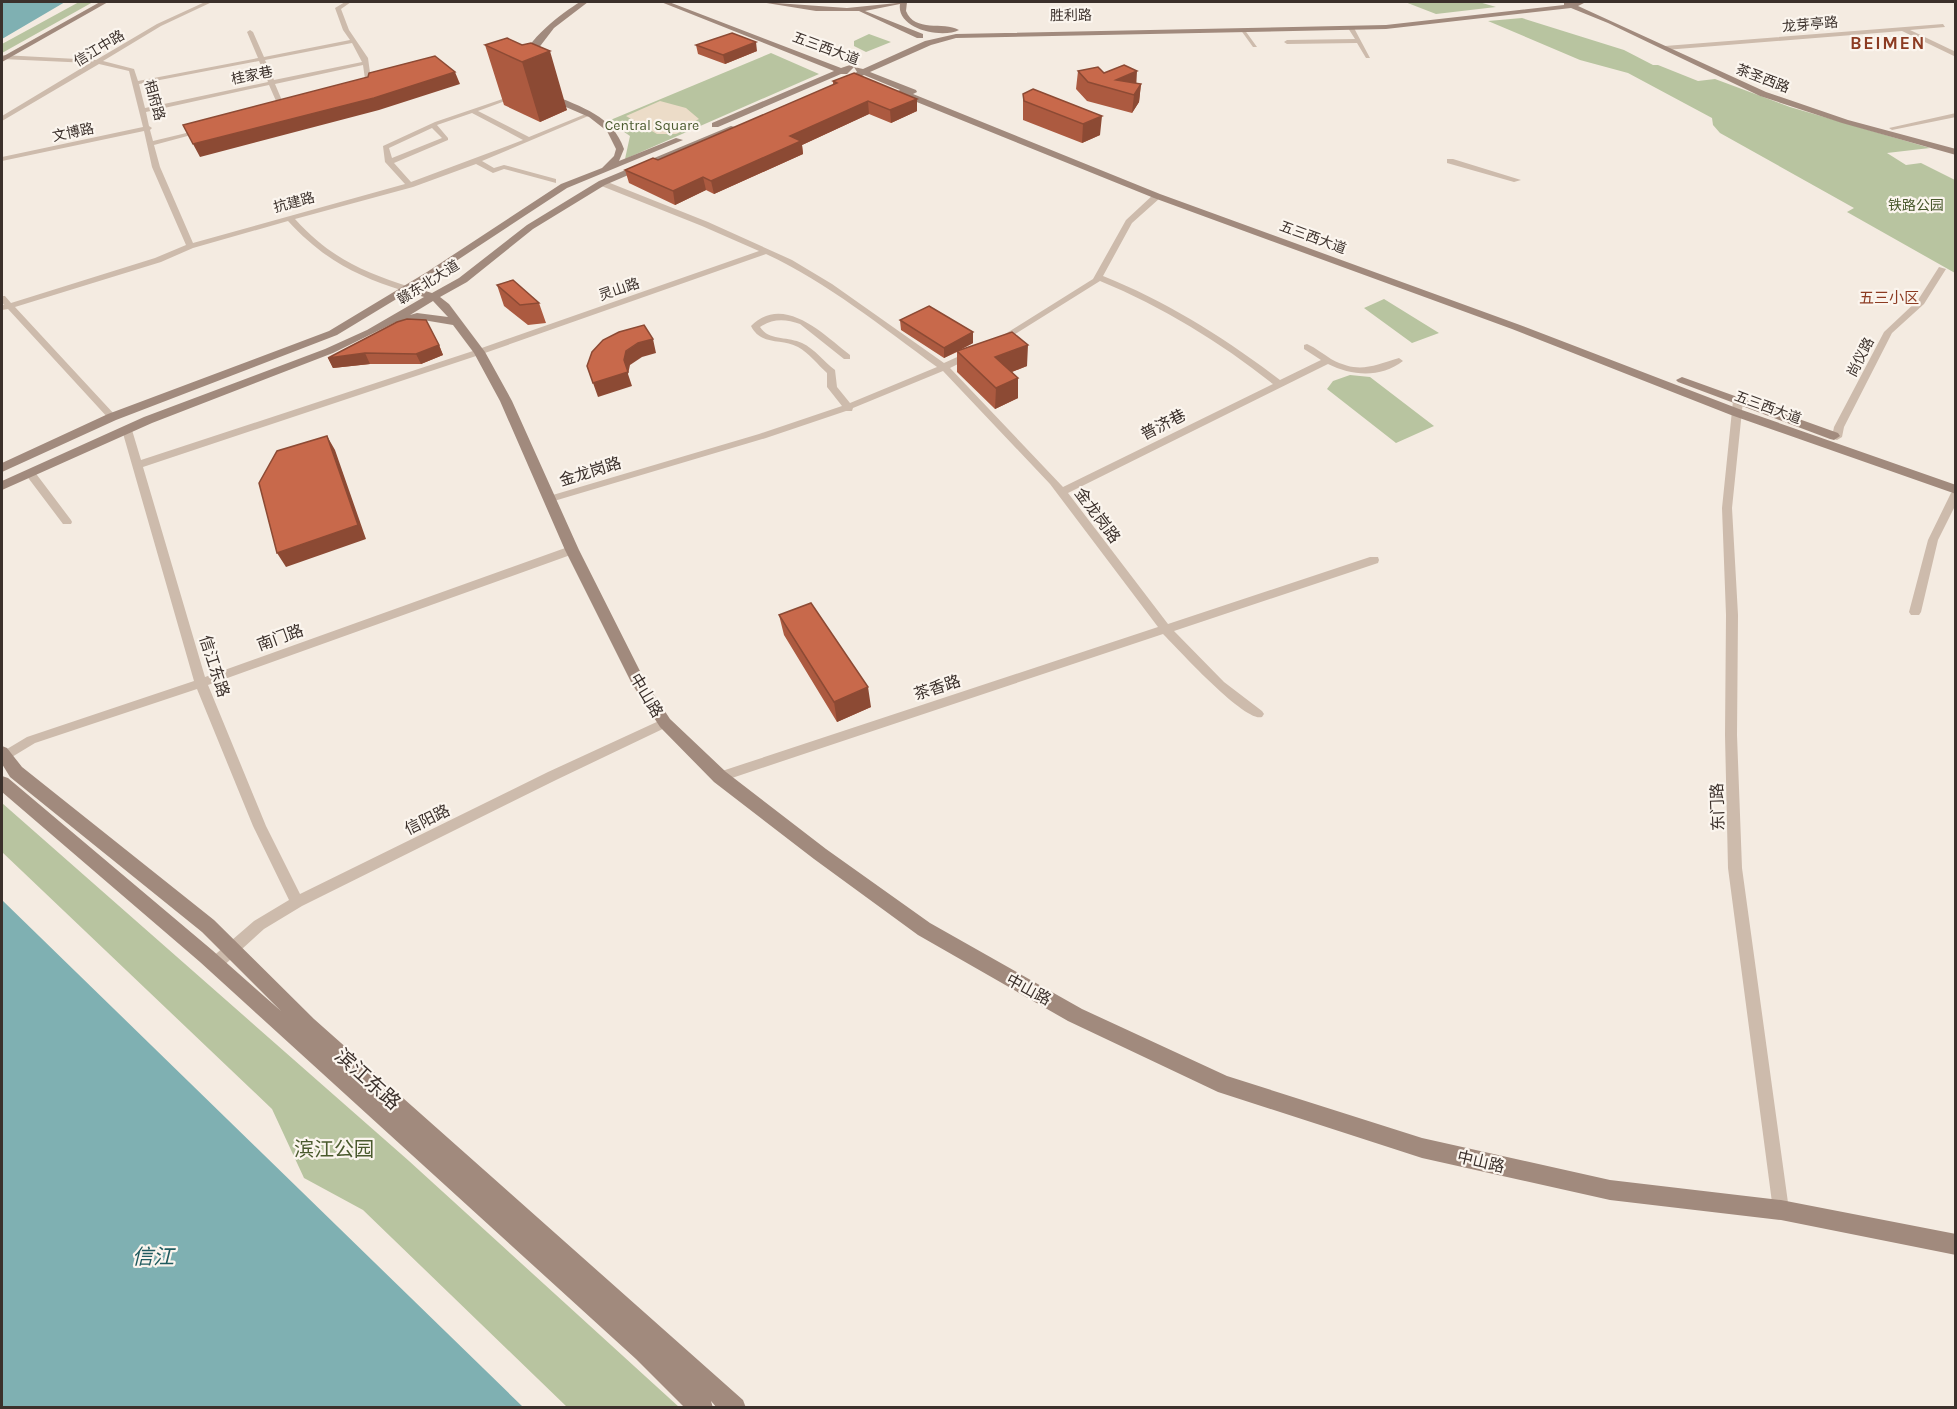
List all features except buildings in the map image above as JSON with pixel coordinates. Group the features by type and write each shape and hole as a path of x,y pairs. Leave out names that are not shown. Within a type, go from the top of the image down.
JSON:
{"main road":[{"path":"3,57 98,2"},
{"path":"3,57 104,2"},
{"path":"520,69 543,36 568,11 584,2"},
{"name":"五三西大道","path":"664,2 853,71 1185,200 1736,406 1956,492"},
{"name":"五三西大道","path":"682,2 1157,196 1736,406 1837,437 1956,480"},
{"path":"765,2 834,12 859,11 898,2"},
{"path":"904,2 902,7 904,14 920,28 964,30"},
{"path":"1558,2 1578,3"},
{"name":"胜利路","path":"853,71 921,39 964,30 1378,24 1558,2"},
{"name":"胜利路","path":"853,71 928,43 956,36 1351,28 1448,20 1578,3"},
{"name":"茶圣西路","path":"1578,3 1779,94 1956,146"},
{"name":"茶圣西路","path":"1578,3 1737,83 1779,99 1956,152"},
{"path":"859,11 881,18 921,39"},
{"path":"2,468 112,417 278,355 354,321 407,290 541,200 605,168 853,71"},
{"name":"赣东北大道","path":"2,486 127,430 371,332 463,280 530,227 602,183 853,71"},
{"path":"531,91 590,114 609,128 619,141 618,157 605,168"},
{"path":"407,290 434,297"},
{"name":"中山路","path":"434,297 446,306 479,352 506,401 572,550 639,684 665,723 720,777 820,854 924,929 1075,1015 1225,1085 1422,1148 1610,1190 1781,1210 1956,1245"},
{"path":"388,323 417,316 457,322"},
{"path":"354,321 371,323 375,327 371,332"},
{"name":"滨江东路","path":"2,755 16,772 208,926 307,1025 735,1407"},
{"name":"滨江东路","path":"2,783 215,964 702,1407"}],"street":[{"name":"信江中路","path":"2,119 159,25 209,2"},
{"path":"348,2 338,8 346,30 365,58 369,87 359,90"},
{"name":"龙芽亭路","path":"1665,48 1943,26"},
{"path":"1351,28 1368,57"},
{"path":"1242,30 1255,46"},
{"path":"1903,30 1956,55"},
{"path":"250,32 283,110"},
{"path":"136,83 354,41"},
{"path":"1287,42 1358,41"},
{"name":"相府路","path":"3,57 100,62 132,70 149,128 156,167 180,228 190,246"},
{"name":"桂家巷","path":"144,110 365,63"},
{"path":"410,185 389,162 385,147 433,125 531,91"},
{"path":"272,113 294,107"},
{"path":"472,111 529,140"},
{"name":"抗建路","path":"3,304 158,260 190,246 289,217 300,211 410,185 477,161 590,114"},
{"path":"1892,128 1956,115"},
{"path":"389,162 446,139 433,125"},
{"name":"文博路","path":"2,159 149,128"},
{"path":"152,142 208,130"},
{"path":"477,161 493,171 504,166 552,181"},
{"path":"1450,161 1517,180"},
{"name":"金龙岗路","path":"602,183 768,251 829,286 945,368 1062,492 1165,630 1220,685 1258,714"},
{"path":"987,346 1019,329 1099,277 1102,267 1129,222 1157,196"},
{"path":"289,217 321,252 342,265 407,290"},
{"name":"灵山路","path":"137,465 479,352 768,251"},
{"name":"尚仪路","path":"1837,437 1839,428 1888,332 1922,302 1942,269"},
{"path":"1099,277 1140,294 1178,316 1227,346 1278,384"},
{"path":"3,304 112,417"},
{"path":"847,357 803,322 795,319 776,317 755,326 761,335 805,347 815,360 832,372 832,387 849,409"},
{"path":"1307,347 1343,370 1370,373 1399,361"},
{"name":"金龙岗路","path":"550,499 849,409 909,386 976,351"},
{"name":"普济巷","path":"1062,492 1327,361"},
{"name":"东门路","path":"1736,406 1727,508 1732,615 1731,735 1735,868 1781,1210"},
{"name":"信江东路","path":"127,430 201,683 260,826 297,902"},
{"path":"30,473 67,522"},
{"path":"1915,612 1933,540 1956,492"},
{"name":"南门路","path":"2,755 31,740 201,683 572,550"},
{"name":"茶香路","path":"720,777 1374,560"},
{"name":"信阳路","path":"215,964 259,925 297,902 665,723"}],"green space":[{"path":"79,2 93,2 2,53 2,44"},
{"path":"1405,2 1479,2 1496,7 1436,14"},
{"name":"铁路公园","path":"1522,18 1624,50 1653,65 1698,81 1715,79 1790,107 1930,148 1887,153 1906,165 1921,163 1955,180 1955,273 1847,212 1854,208 1720,133 1713,125 1712,118 1628,73 1580,60 1488,21"},
{"path":"869,34 891,42 866,52 854,46 854,41"},
{"name":"Central Square","path":"771,53 819,74 625,159 630,136 608,121"},
{"path":"1384,299 1439,333 1412,343 1364,308"},
{"path":"1350,375 1370,377 1434,426 1396,443 1327,389 1333,381"},
{"name":"滨江公园","path":"2,803 409,1161 679,1407 567,1407 363,1210 304,1178 272,1109 2,852"}],"shaded area":[{"path":"660,101 686,108 699,119 695,121 696,125 676,134 657,134 626,116"}],"water":[{"path":"2,2 65,2 2,39"},
{"name":"信江","path":"2,900 523,1407 2,1407"}],"district":[{"name":"BEIMEN","path":"1888,43"},
{"name":"五三小区","path":"1889,298"}]}
